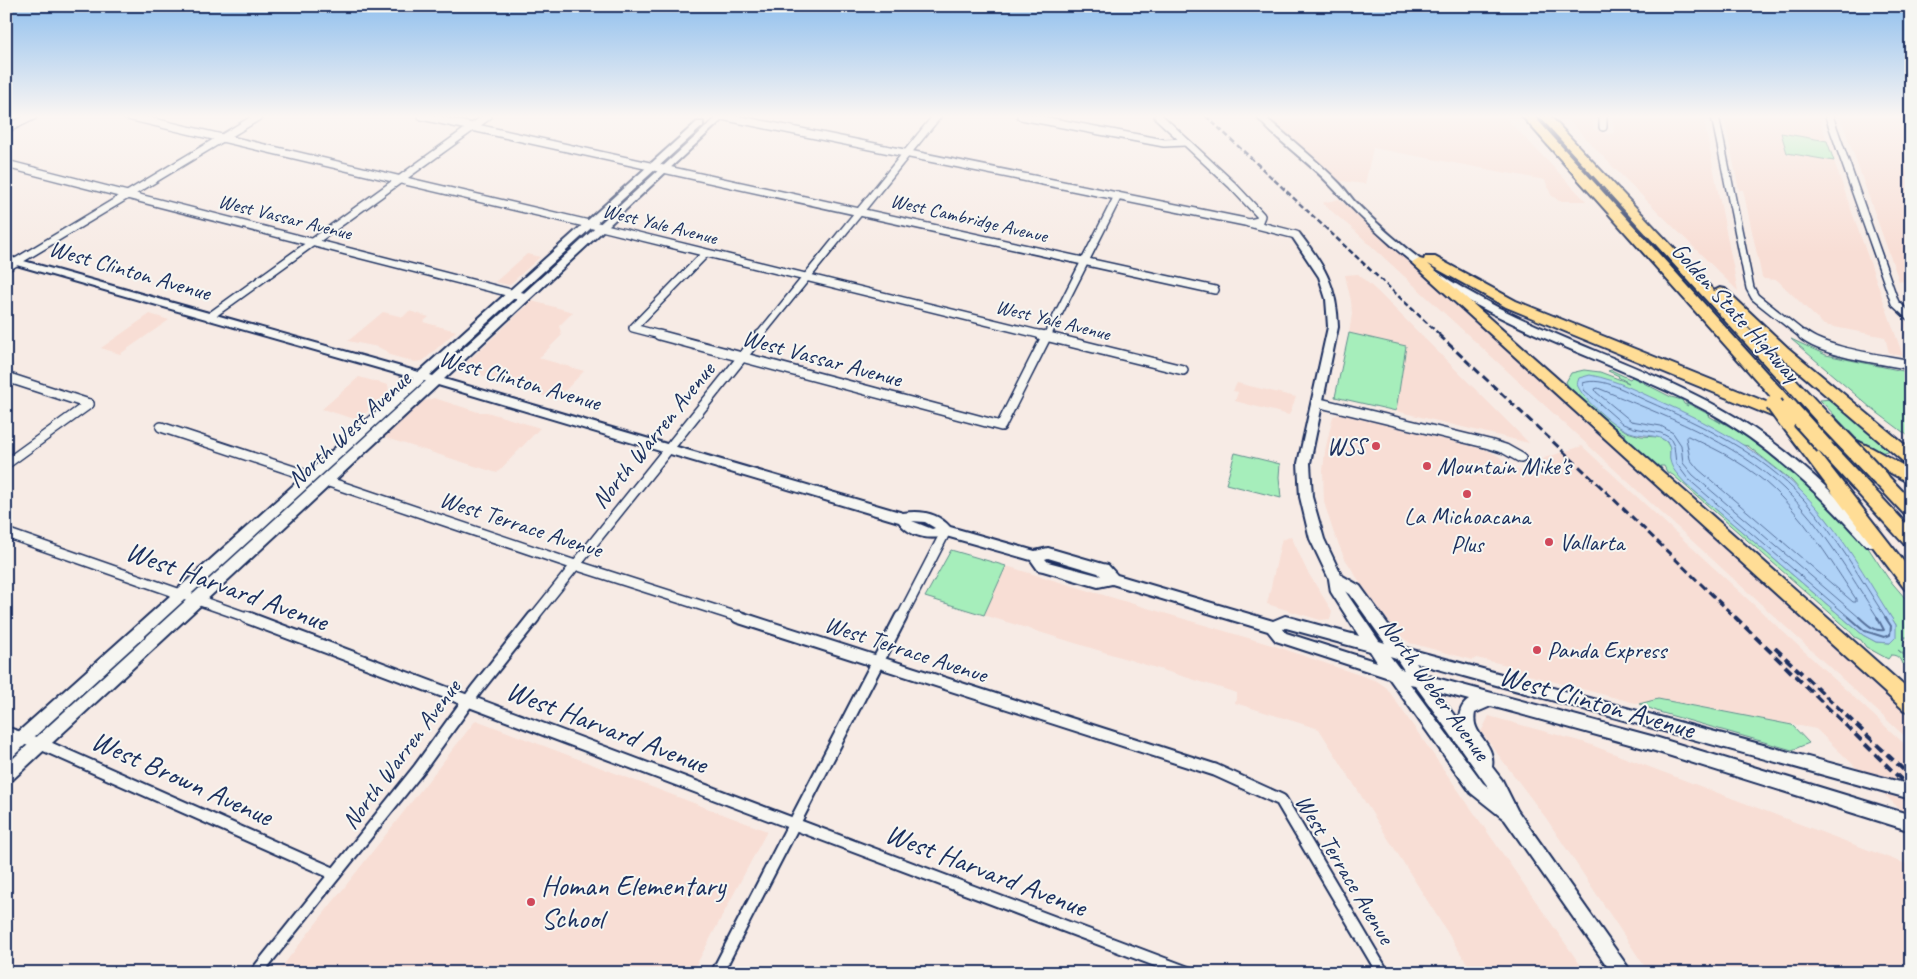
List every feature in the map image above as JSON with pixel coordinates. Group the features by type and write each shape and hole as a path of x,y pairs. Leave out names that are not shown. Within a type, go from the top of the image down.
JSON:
{"highway":[{"name":"Golden State Highway","path":"1569,162 1686,292 1783,411 1824,446 1911,540"},
{"name":"Golden State Highway","path":"1586,162 1911,511"},
{"path":"1624,202 1783,351 1911,459"},
{"path":"1424,262 1512,304 1818,428 1866,452 1911,478"},
{"path":"1424,262 1911,704"},
{"path":"1783,411 1911,585"}],"main road":[{"name":"North West Avenue","path":"6,753 183,594 309,476 659,162"},
{"name":"North West Avenue","path":"6,775 672,162"},
{"path":"1311,162 1333,182 1350,204 1462,292 1488,306 1690,397 1746,429 1782,454 1823,490 1911,585"},
{"name":"North Weber Avenue","path":"1296,234 1323,273 1332,295 1333,308 1333,326 1304,463 1306,497 1317,539 1336,578 1338,592 1375,646 1477,788 1510,815"},
{"name":"West Clinton Avenue","path":"11,260 434,380 903,518 909,527 932,534 946,531 1035,556 1043,566 1098,582 1112,579 1273,627 1281,637 1394,673 1654,744 1911,823"},
{"name":"North Weber Avenue","path":"1336,578 1355,590 1418,680 1496,785 1510,815 1623,973"},
{"name":"West Clinton Avenue","path":"1273,627 1285,622 1911,792"},
{"path":"1484,768 1486,756 1470,732 1466,719 1467,711 1477,703 1494,700"}],"street":[{"path":"6,268 11,260 127,196 184,162"},
{"name":"West Yale Avenue","path":"322,162 589,224 1183,370"},
{"path":"209,317 424,162"},
{"name":"West Cambridge Avenue","path":"634,162 1215,290"},
{"name":"North Warren Avenue","path":"256,973 419,769 469,701 575,565 900,162"},
{"path":"950,162 1296,234"},
{"path":"1207,162 1232,185 1261,217 1256,222 1245,222"},
{"path":"1724,162 1750,288 1756,296 1810,340 1834,349 1911,365"},
{"path":"1845,162 1895,303 1908,316"},
{"name":"West Vassar Avenue","path":"6,164 526,297"},
{"path":"1046,337 1118,196"},
{"name":"West Vassar Avenue","path":"705,254 632,328 1001,426 1046,337"},
{"path":"6,377 89,404 6,464"},
{"path":"1316,402 1489,444 1505,449 1521,458"},
{"path":"161,427 309,476"},
{"name":"West Terrace Avenue","path":"326,481 575,565 1215,770 1281,800 1383,973"},
{"path":"717,973 946,531"},
{"name":"West Harvard Avenue","path":"6,533 198,599 1189,973"},
{"name":"West Brown Avenue","path":"6,733 41,744 336,874"}],"shaded area":[{"path":"1305,162 1370,162 1365,184 1325,179"},
{"path":"1447,162 1548,162 1586,201 1559,201 1551,195 1545,180"},
{"path":"1608,162 1712,162 1738,291"},
{"path":"1733,162 1834,162 1903,356 1889,353 1885,337 1824,325 1777,280 1764,279 1762,277 1743,190 1739,190"},
{"path":"1856,162 1911,162 1911,283 1899,281"},
{"path":"1339,199 1911,714 1911,742 1355,231 1322,203"},
{"path":"527,254 540,257 509,285 495,282"},
{"path":"1358,274 1529,443 1396,411 1406,346 1349,333 1352,314 1345,275"},
{"path":"532,301 573,312 559,326 562,335 539,358 584,371 556,400 465,370 464,365"},
{"path":"409,311 429,317 423,322 456,331 423,361 415,362 386,354 388,352 378,347 348,341 383,312 403,317"},
{"path":"150,314 169,320 120,354 101,348"},
{"path":"359,377 388,385 389,392 358,420 322,409"},
{"path":"1237,383 1296,397 1289,415 1235,401 1238,392 1233,391"},
{"path":"434,398 540,428 497,473 383,437 421,402"},
{"path":"1341,414 1487,450 1515,469 1523,472 1538,471 1544,458 1582,446 1911,750 1911,820 1816,729 1659,699 1639,704 1513,671 1507,665 1476,658 1473,660 1410,643 1398,634 1361,584 1344,557 1324,502 1323,471 1325,451 1333,416"},
{"path":"1291,536 1307,571 1332,611 1330,619 1320,620 1267,604 1282,538 1283,540"},
{"path":"1006,566 1275,646 1377,681 1386,687 1586,973 1473,973 1319,729 1235,703 1237,693 984,615"},
{"path":"1489,716 1586,743 1911,866 1911,973 1649,973 1546,818 1481,732"},
{"name":"Homan Elementary School","path":"476,720 767,831 692,973 277,973"}],"green space":[{"path":"1349,333 1406,346 1396,411 1335,397"},
{"path":"1791,339 1826,355 1908,372 1911,382 1911,438 1871,408"},
{"path":"1584,370 1600,372 1629,383 1608,371 1611,370 1630,379 1632,377 1671,397 1682,400 1684,404 1688,406 1685,402 1758,442 1756,443 1784,464 1788,471 1807,484 1811,491 1819,495 1867,546 1888,578 1911,605 1911,648 1906,636 1903,645 1907,656 1898,650 1907,658 1909,664 1902,664 1899,659 1891,655 1888,659 1866,647 1861,640 1855,637 1673,475 1667,472 1664,466 1660,466 1663,470 1658,466 1656,467 1613,428 1626,437 1625,434 1600,418 1577,398 1566,382 1571,373","holes":["1615,424 1748,446 1791,480 1827,520 1896,625 1890,643 1876,642 1863,635 1685,483 1670,459 1670,448 1666,441 1658,437 1641,436 1627,432"]},
{"path":"1831,399 1890,450 1881,453 1859,441 1820,400"},
{"path":"1235,453 1280,464 1281,498 1226,484"},
{"path":"951,550 1006,566 984,615 925,597"},
{"path":"1658,699 1792,725 1809,743 1792,750 1659,712 1639,704"}],"water":[{"path":"1590,375 1640,392 1713,427 1755,453 1793,483 1827,520 1854,558 1896,625 1896,637 1890,643 1876,642 1863,635 1685,483 1672,467 1669,446 1664,439 1624,429 1599,412 1585,397 1577,384 1579,378"}],"railway":[{"path":"1255,162 1441,336"},
{"path":"1439,335 1599,485 1736,618"},
{"path":"1735,617 1911,789"},
{"path":"1775,648 1911,777"}],"place":[{"name":"WSS","path":"1376,446"},
{"name":"Mountain Mike's","path":"1427,466"},
{"name":"La Michoacana Plus","path":"1467,494"},
{"name":"Vallarta","path":"1549,542"},
{"name":"Panda Express","path":"1537,650"},
{"name":"Homan Elementary School","path":"531,902"}]}
